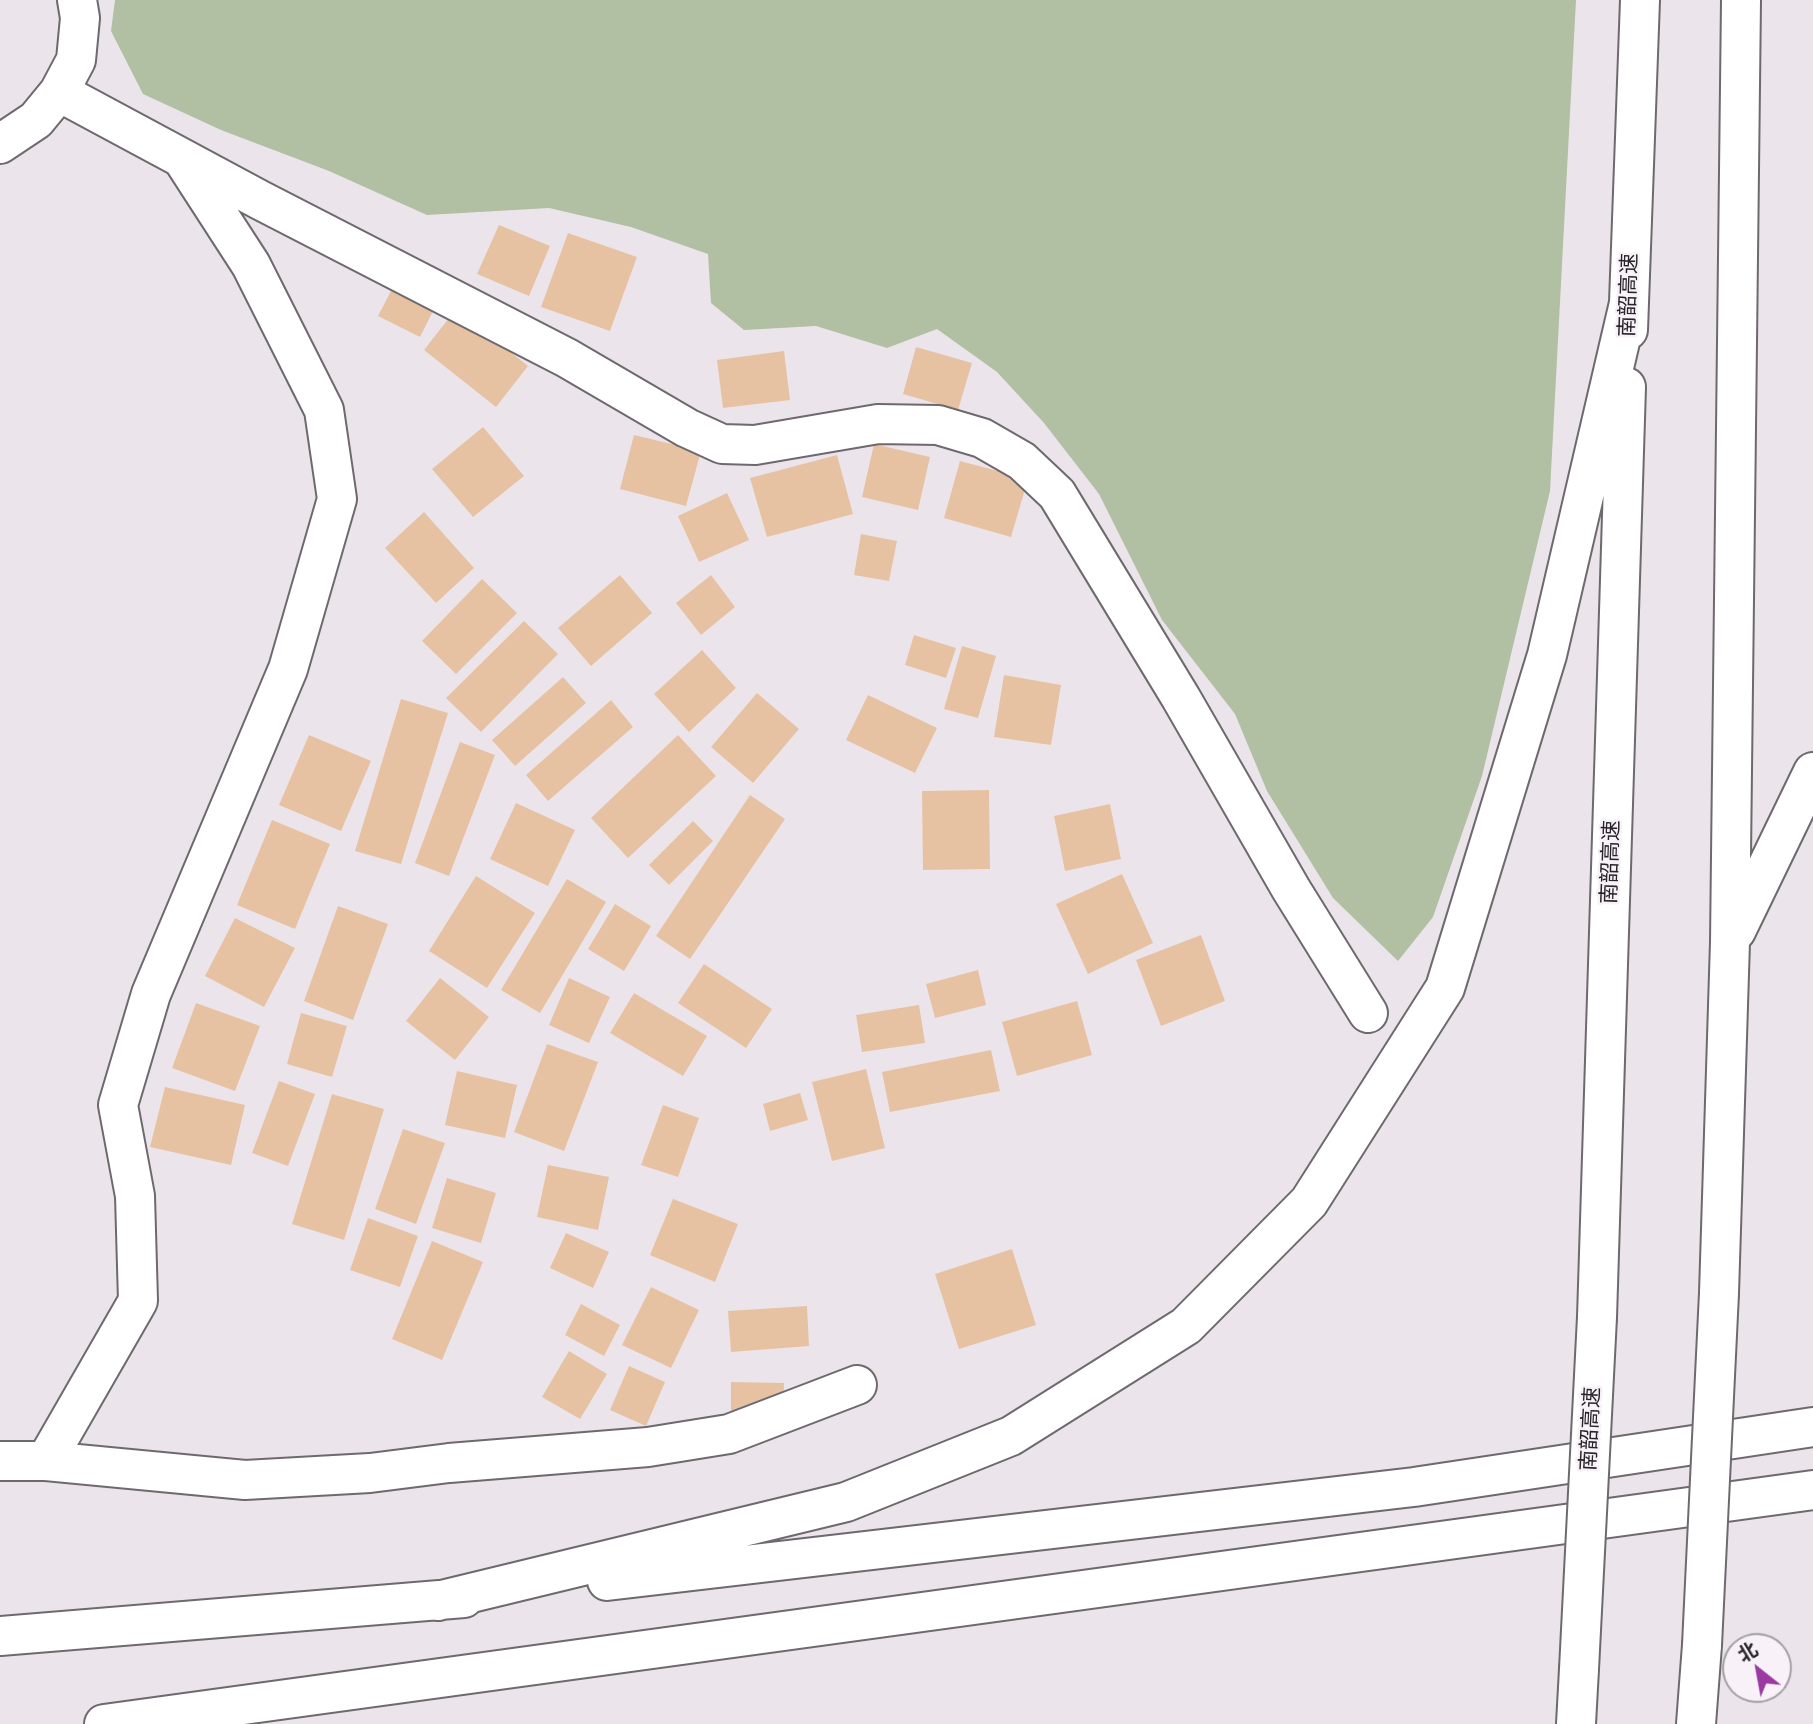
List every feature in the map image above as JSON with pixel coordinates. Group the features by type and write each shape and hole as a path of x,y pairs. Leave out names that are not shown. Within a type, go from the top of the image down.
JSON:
{"main road":[{"path":"0,144 36,120 59,92 76,60 80,18 77,0"},
{"name":"南韶高速","path":"1576,1724 1597,1317 1640,0"},
{"path":"1696,1724 1719,1293 1730,942 1741,0"},
{"path":"59,92 568,358 687,428 722,444 755,445 878,424 938,425 982,438 1022,461 1057,494 1181,698 1291,889 1368,1013"},
{"path":"46,1461 138,1301 135,1196 118,1105 151,994 288,669 337,499 324,410 251,265 182,158"},
{"path":"438,1601 846,1502 1011,1436 1186,1326 1308,1202 1445,988 1547,655 1629,303"},
{"path":"1730,942 1813,772"},
{"path":"0,1461 46,1461 244,1480 370,1473 450,1463 648,1447 729,1434 857,1385"},
{"path":"0,1636 438,1601 1400,1489 1813,1427"},
{"path":"104,1724 1813,1490"}],"green space":[{"path":"115,0 1576,0 1550,491 1482,776 1433,917 1398,961 1333,898 1267,791 1235,714 1162,620 1099,494 1044,423 997,372 937,329 887,348 816,326 744,330 711,303 708,254 631,227 549,208 427,215 329,171 221,130 143,94 111,31"}],"building":[{"path":"499,225 550,246 529,296 477,274"},
{"path":"568,233 637,257 610,331 541,307"},
{"path":"395,283 436,305 420,337 378,316"},
{"path":"456,309 528,366 496,407 424,350"},
{"path":"916,347 972,363 958,410 903,394"},
{"path":"784,351 790,400 723,408 717,360"},
{"path":"483,427 524,476 473,517 432,469"},
{"path":"634,435 701,451 686,506 620,489"},
{"path":"874,444 930,457 918,510 862,497"},
{"path":"837,455 853,514 767,537 750,478"},
{"path":"960,461 1028,479 1011,537 944,518"},
{"path":"727,493 749,540 699,562 678,516"},
{"path":"424,512 474,568 436,603 385,548"},
{"path":"861,534 897,541 889,581 854,575"},
{"path":"620,575 652,613 591,666 558,628"},
{"path":"711,575 735,607 701,635 676,603"},
{"path":"482,579 517,613 456,674 422,641"},
{"path":"524,621 558,654 481,732 446,698"},
{"path":"914,635 956,648 946,678 905,665"},
{"path":"962,646 996,656 978,718 944,709"},
{"path":"702,650 736,688 689,732 654,694"},
{"path":"1004,675 1061,685 1051,745 994,737"},
{"path":"563,677 586,703 515,766 492,740"},
{"path":"757,693 799,729 753,783 711,747"},
{"path":"868,695 937,728 915,773 846,740"},
{"path":"401,699 448,713 401,864 355,851"},
{"path":"611,700 633,727 548,801 526,775"},
{"path":"309,735 371,761 341,831 279,805"},
{"path":"678,735 716,776 628,858 591,818"},
{"path":"460,742 495,755 449,876 415,863"},
{"path":"989,790 990,869 923,870 922,791"},
{"path":"750,795 785,819 690,959 656,936"},
{"path":"516,803 575,830 548,886 490,859"},
{"path":"1110,804 1121,859 1065,871 1054,816"},
{"path":"272,820 330,844 295,929 237,905"},
{"path":"693,821 713,841 669,885 649,865"},
{"path":"1122,874 1153,943 1088,974 1056,904"},
{"path":"476,876 535,913 487,988 429,951"},
{"path":"567,879 606,902 540,1013 501,990"},
{"path":"615,904 651,926 624,971 588,949"},
{"path":"338,906 388,924 353,1020 304,1001"},
{"path":"235,918 295,948 264,1007 205,976"},
{"path":"1201,935 1225,1001 1161,1026 1136,960"},
{"path":"704,964 772,1009 746,1048 678,1003"},
{"path":"978,970 986,1005 935,1018 926,984"},
{"path":"440,978 489,1017 455,1060 406,1021"},
{"path":"569,978 610,997 589,1043 549,1025"},
{"path":"634,993 707,1036 683,1076 610,1033"},
{"path":"1077,1001 1092,1055 1017,1076 1002,1022"},
{"path":"196,1003 260,1026 235,1091 172,1068"},
{"path":"919,1005 925,1043 862,1052 856,1015"},
{"path":"301,1013 347,1026 332,1077 287,1064"},
{"path":"547,1044 598,1062 564,1151 514,1132"},
{"path":"991,1050 1000,1091 890,1112 882,1072"},
{"path":"866,1069 885,1148 832,1161 812,1082"},
{"path":"457,1071 517,1085 505,1138 445,1125"},
{"path":"279,1081 315,1094 288,1166 252,1153"},
{"path":"165,1087 245,1105 231,1165 150,1147"},
{"path":"800,1093 808,1120 770,1131 763,1104"},
{"path":"332,1094 384,1109 344,1240 292,1224"},
{"path":"663,1105 699,1118 678,1177 641,1165"},
{"path":"403,1129 445,1143 416,1224 375,1209"},
{"path":"548,1165 609,1177 598,1230 537,1217"},
{"path":"447,1178 496,1193 481,1243 432,1228"},
{"path":"673,1199 738,1224 715,1282 650,1255"},
{"path":"368,1218 418,1236 400,1287 350,1270"},
{"path":"566,1233 609,1252 593,1288 550,1268"},
{"path":"432,1241 483,1262 442,1360 392,1339"},
{"path":"1012,1249 1036,1325 959,1349 935,1274"},
{"path":"651,1287 699,1310 671,1368 622,1345"},
{"path":"581,1304 620,1325 604,1356 565,1335"},
{"path":"807,1306 809,1346 731,1352 728,1311"},
{"path":"569,1351 607,1374 580,1419 542,1397"},
{"path":"629,1366 665,1382 646,1426 610,1410"},
{"path":"731,1382 784,1383 783,1411 731,1411"}]}
